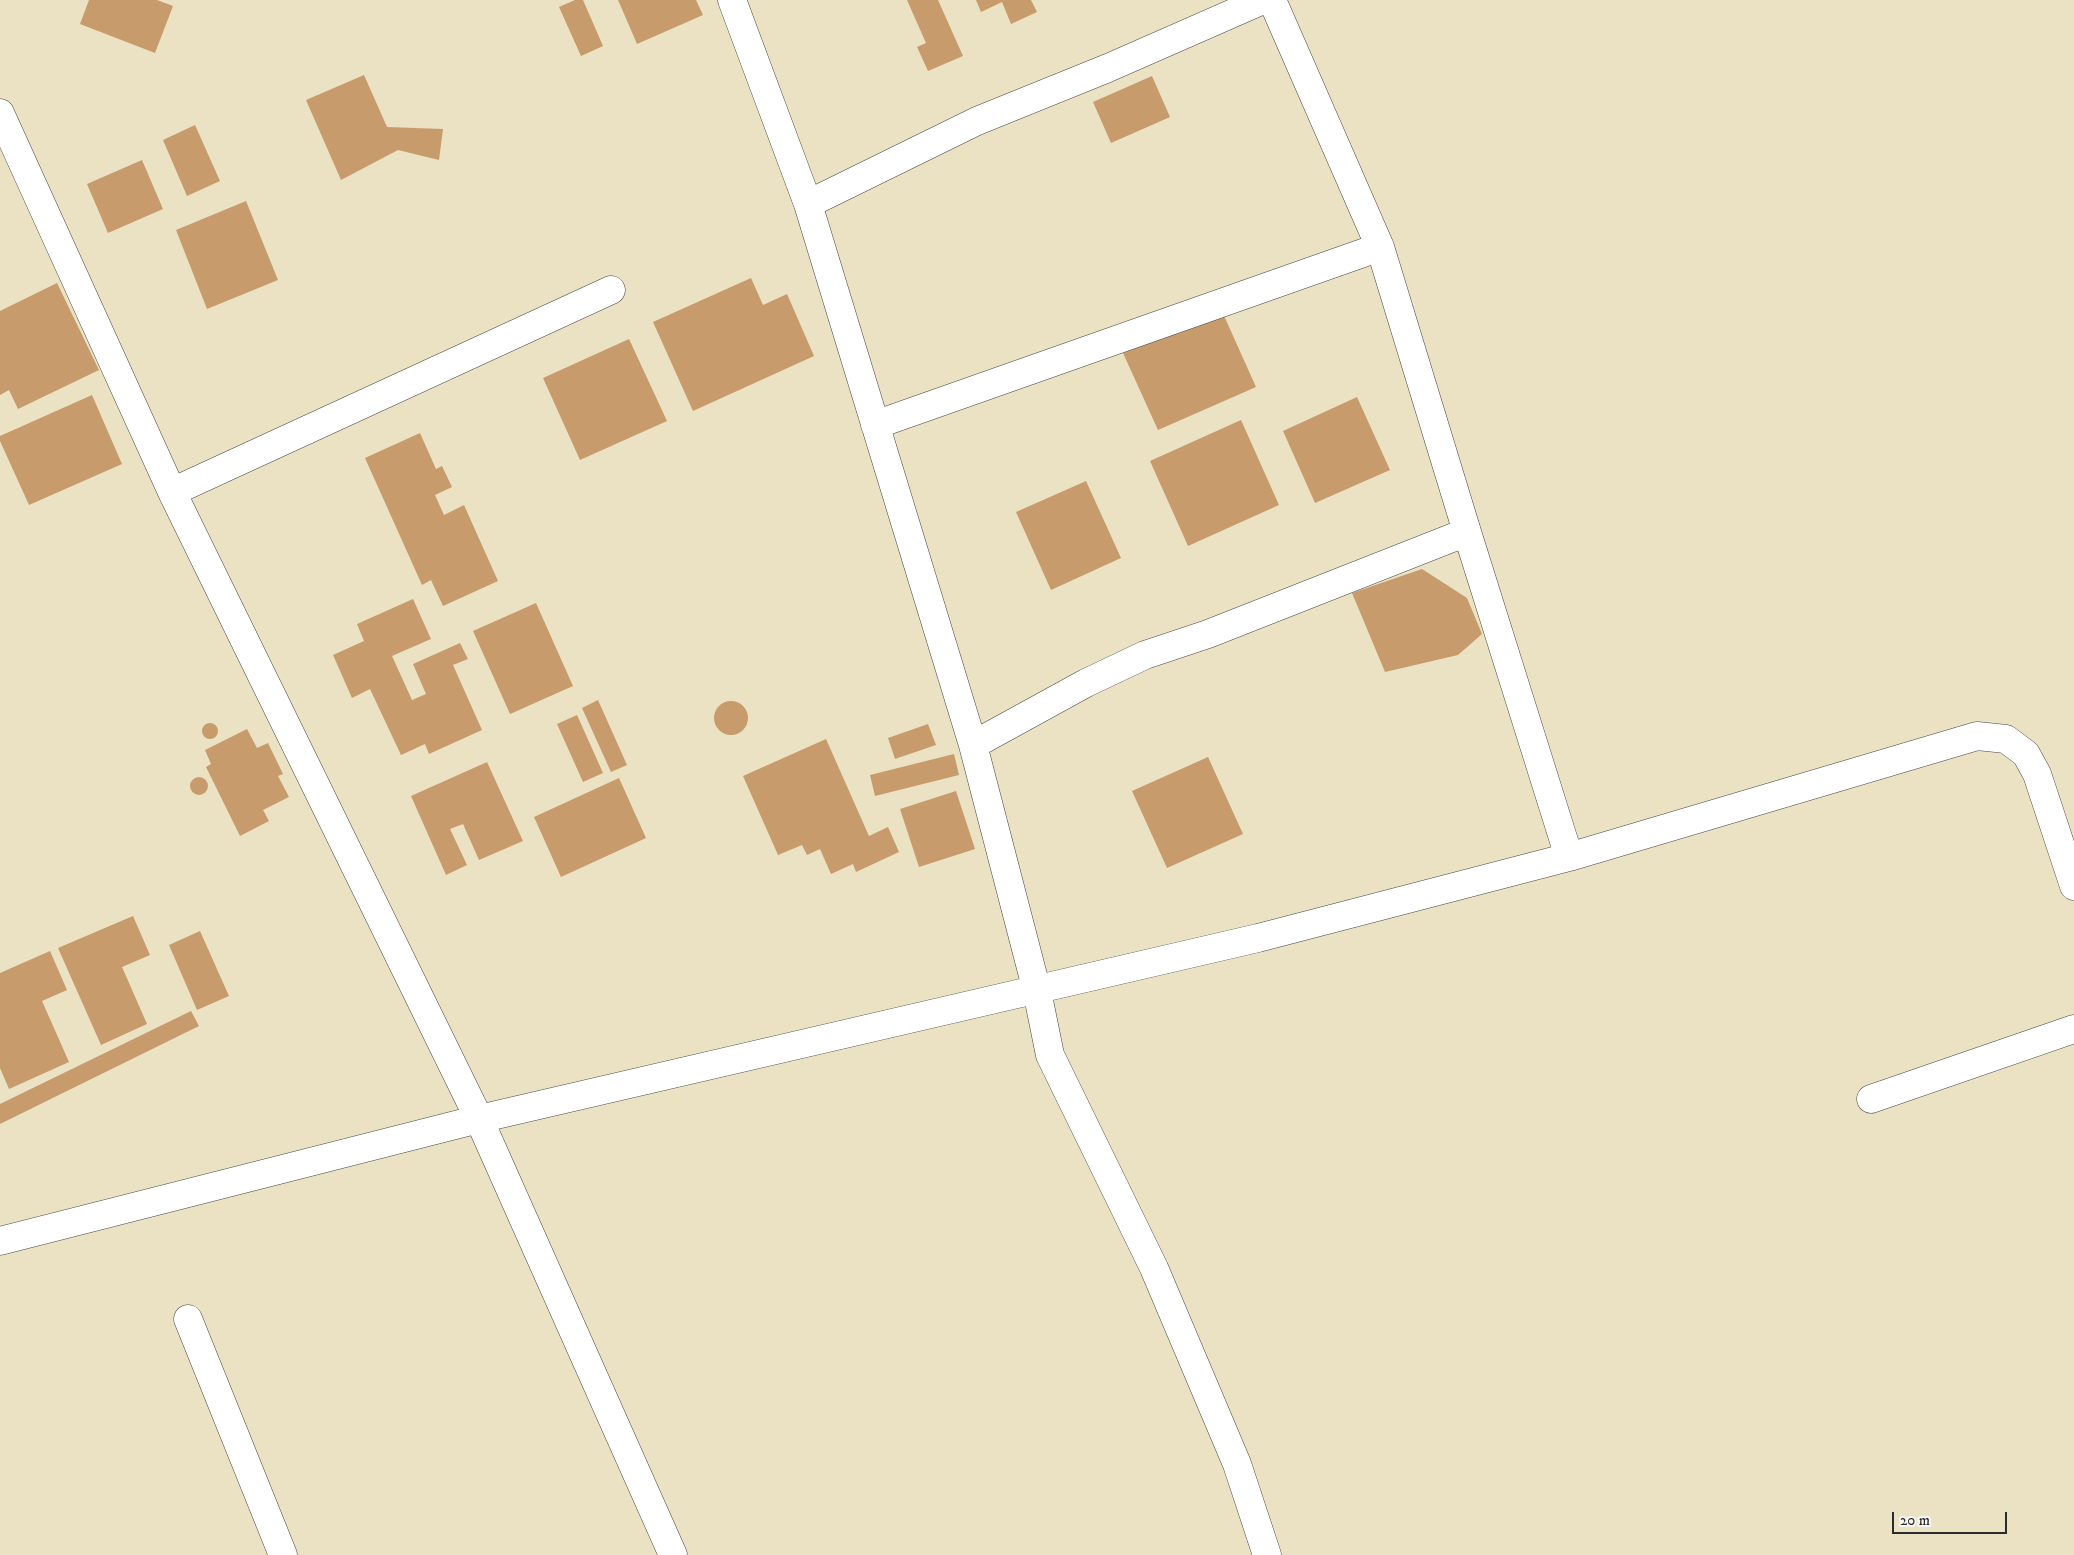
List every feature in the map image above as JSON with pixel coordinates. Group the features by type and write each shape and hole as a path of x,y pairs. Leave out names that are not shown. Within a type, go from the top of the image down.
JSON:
{"street":[{"path":"732,0 808,204 973,745 1037,991 1050,1055 1154,1268 1237,1464 1267,1555"},
{"path":"808,204 977,121 1108,68 1264,0"},
{"path":"1272,0 1380,247 1569,857"},
{"path":"0,113 172,492 479,1120 674,1555"},
{"path":"875,425 1380,247"},
{"path":"172,492 611,290"},
{"path":"973,745 1086,683 1145,655 1208,634 1467,532"},
{"path":"0,1241 479,1120 1258,938 1569,857 1977,736 2006,739 2026,754 2037,774 2074,886"},
{"path":"1871,1099 2074,1029"},
{"path":"188,1319 283,1555"}],"building":[{"path":"89,0 157,0 173,6 155,53 80,24"},
{"path":"575,0 583,0 603,46 581,56 559,7"},
{"path":"618,0 696,0 703,15 637,44"},
{"path":"907,0 938,0 963,56 928,71 917,47 926,43"},
{"path":"976,0 1031,0 1037,12 1011,24 1002,2 981,12"},
{"path":"364,75 387,127 443,129 439,160 398,150 341,180 306,100"},
{"path":"1152,76 1170,117 1111,143 1093,102"},
{"path":"195,125 220,181 187,196 163,140"},
{"path":"142,160 163,209 108,233 87,184"},
{"path":"246,201 278,280 207,309 176,230"},
{"path":"751,278 763,305 787,294 814,356 693,411 653,322"},
{"path":"57,283 99,370 18,409 9,390 0,395 0,311"},
{"path":"1221,309 1256,387 1158,430 1123,353"},
{"path":"629,339 667,421 580,460 543,378"},
{"path":"92,395 122,464 29,505 0,441 0,436"},
{"path":"1357,397 1390,470 1315,503 1283,431"},
{"path":"1241,420 1279,505 1188,546 1150,461"},
{"path":"420,433 436,469 442,466 452,487 435,495 444,515 464,505 498,581 443,606 431,580 422,585 365,458"},
{"path":"1086,481 1121,558 1051,590 1016,512"},
{"path":"1422,569 1467,598 1482,634 1458,655 1385,672 1352,593"},
{"path":"413,599 431,639 392,656 412,700 426,694 413,664 460,643 468,659 453,665 482,730 429,754 425,744 401,755 370,689 352,698 333,655 364,641 357,624"},
{"path":"536,603 573,686 510,714 473,631"},
{"path":"598,700 627,765 611,772 582,708"},
{"path":"731,701 738,702 743,706 747,711 747,725 743,730 738,734 731,735 724,734 719,730 715,725 714,718 715,711 719,706 724,702"},
{"path":"577,715 603,773 583,782 557,724"},
{"path":"207,723 213,723 218,728 216,737 207,739 202,734 202,728"},
{"path":"928,724 936,745 895,759 888,738"},
{"path":"247,729 257,748 268,743 283,774 278,776 289,797 263,810 269,821 240,836 206,767 211,764 205,750"},
{"path":"826,739 869,836 888,827 899,852 856,872 853,864 831,874 820,849 807,855 802,845 778,855 743,776"},
{"path":"954,754 959,775 875,796 870,775"},
{"path":"1208,757 1243,834 1167,868 1132,791"},
{"path":"487,762 523,841 479,860 463,824 450,829 467,865 446,875 411,796"},
{"path":"195,777 203,777 208,782 206,793 195,795 190,790 190,782"},
{"path":"619,778 646,838 561,877 534,817"},
{"path":"956,791 975,849 919,867 900,809"},
{"path":"133,916 150,955 122,967 147,1024 101,1045 58,948"},
{"path":"200,931 229,996 197,1010 169,945"},
{"path":"50,951 67,990 42,1001 69,1062 9,1089 0,1068 0,973"},
{"path":"191,1011 199,1026 0,1124 0,1104"}]}
